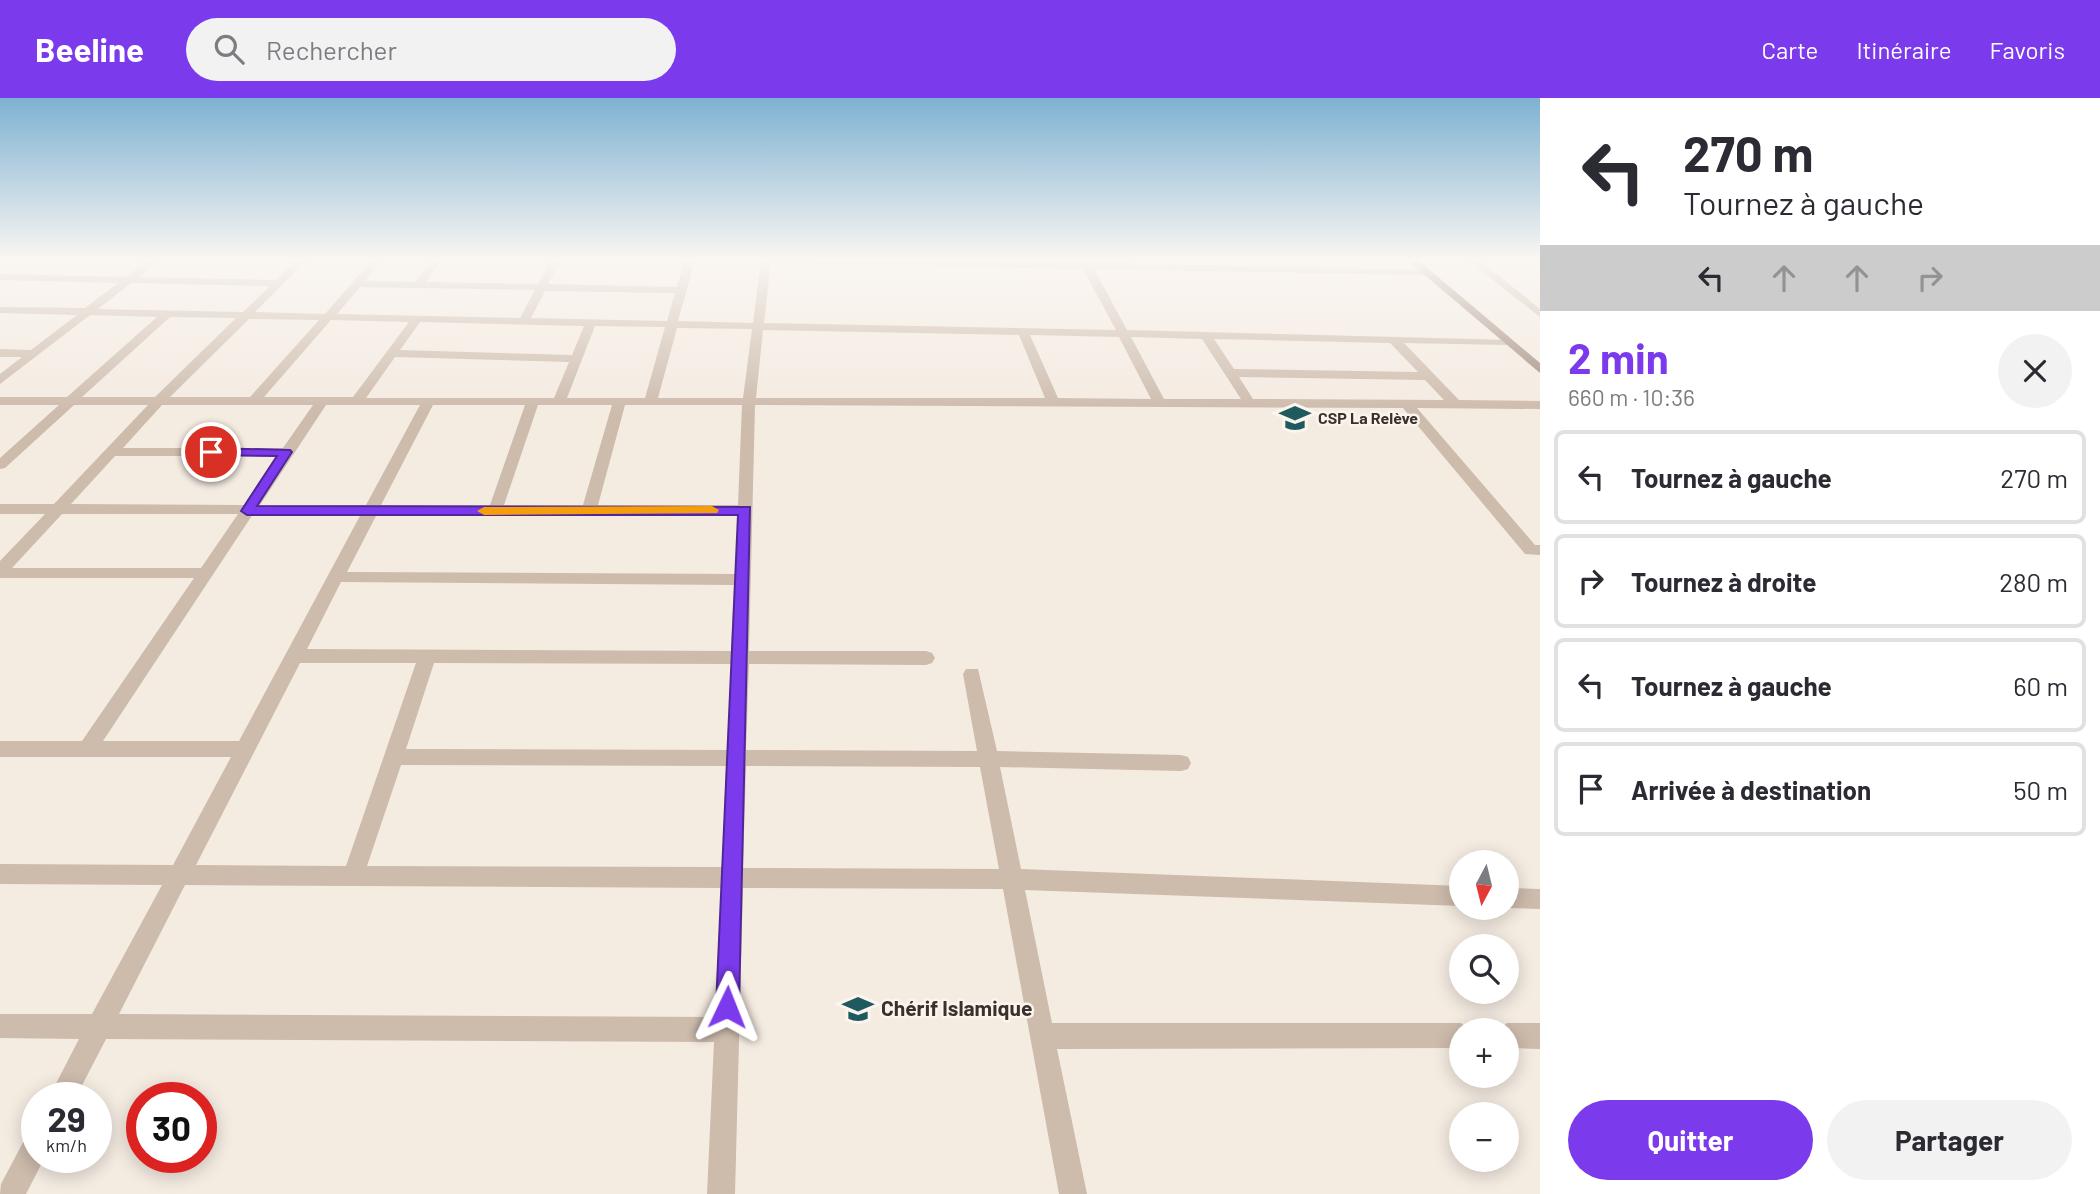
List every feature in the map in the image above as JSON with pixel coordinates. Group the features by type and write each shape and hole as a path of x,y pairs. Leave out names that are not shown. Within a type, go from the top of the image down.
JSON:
{"main road":[{"path":"1474,311 1540,369"},
{"path":"1482,311 1540,357"}],"street":[{"path":"50,311 1508,342"},
{"path":"0,572 159,401 249,311"},
{"path":"254,401 333,311"},
{"path":"524,321 529,311"},
{"path":"650,402 675,311"},
{"path":"721,1194 749,403 760,311"},
{"path":"1111,311 1158,401"},
{"path":"0,380 88,312"},
{"path":"0,465 7,451 168,313"},
{"path":"356,401 417,319"},
{"path":"559,402 591,322"},
{"path":"1024,332 1052,400"},
{"path":"1206,336 1249,402"},
{"path":"1394,340 1455,404"},
{"path":"0,353 33,354"},
{"path":"391,354 576,359"},
{"path":"1230,373 1429,376"},
{"path":"0,401 749,403 1052,400 1540,405"},
{"path":"87,749 322,401"},
{"path":"70,1082 428,402"},
{"path":"495,511 533,402"},
{"path":"589,510 619,402"},
{"path":"1407,404 1531,550 1540,550"},
{"path":"111,452 286,452"},
{"path":"0,509 745,510"},
{"path":"0,572 206,573"},
{"path":"336,577 743,580"},
{"path":"354,876 428,655"},
{"path":"294,656 926,658"},
{"path":"972,674 1073,1194"},
{"path":"0,749 245,749"},
{"path":"394,757 736,757 1181,763"},
{"path":"0,874 1010,879 1449,896"},
{"path":"1519,898 1540,899"},
{"path":"0,1026 727,1030"},
{"path":"1041,1036 1449,1036"},
{"path":"1519,1036 1540,1036"},
{"path":"11,1194 22,1173"}],"slow traffic":[{"path":"484,511 712,510"}],"place":[{"name":"CSP La Relève","path":"1295,418"},
{"name":"Chérif Islamique","path":"858,1009"}],"route":[{"path":"211,452 286,452 247,511 745,510 727,1007"}]}
